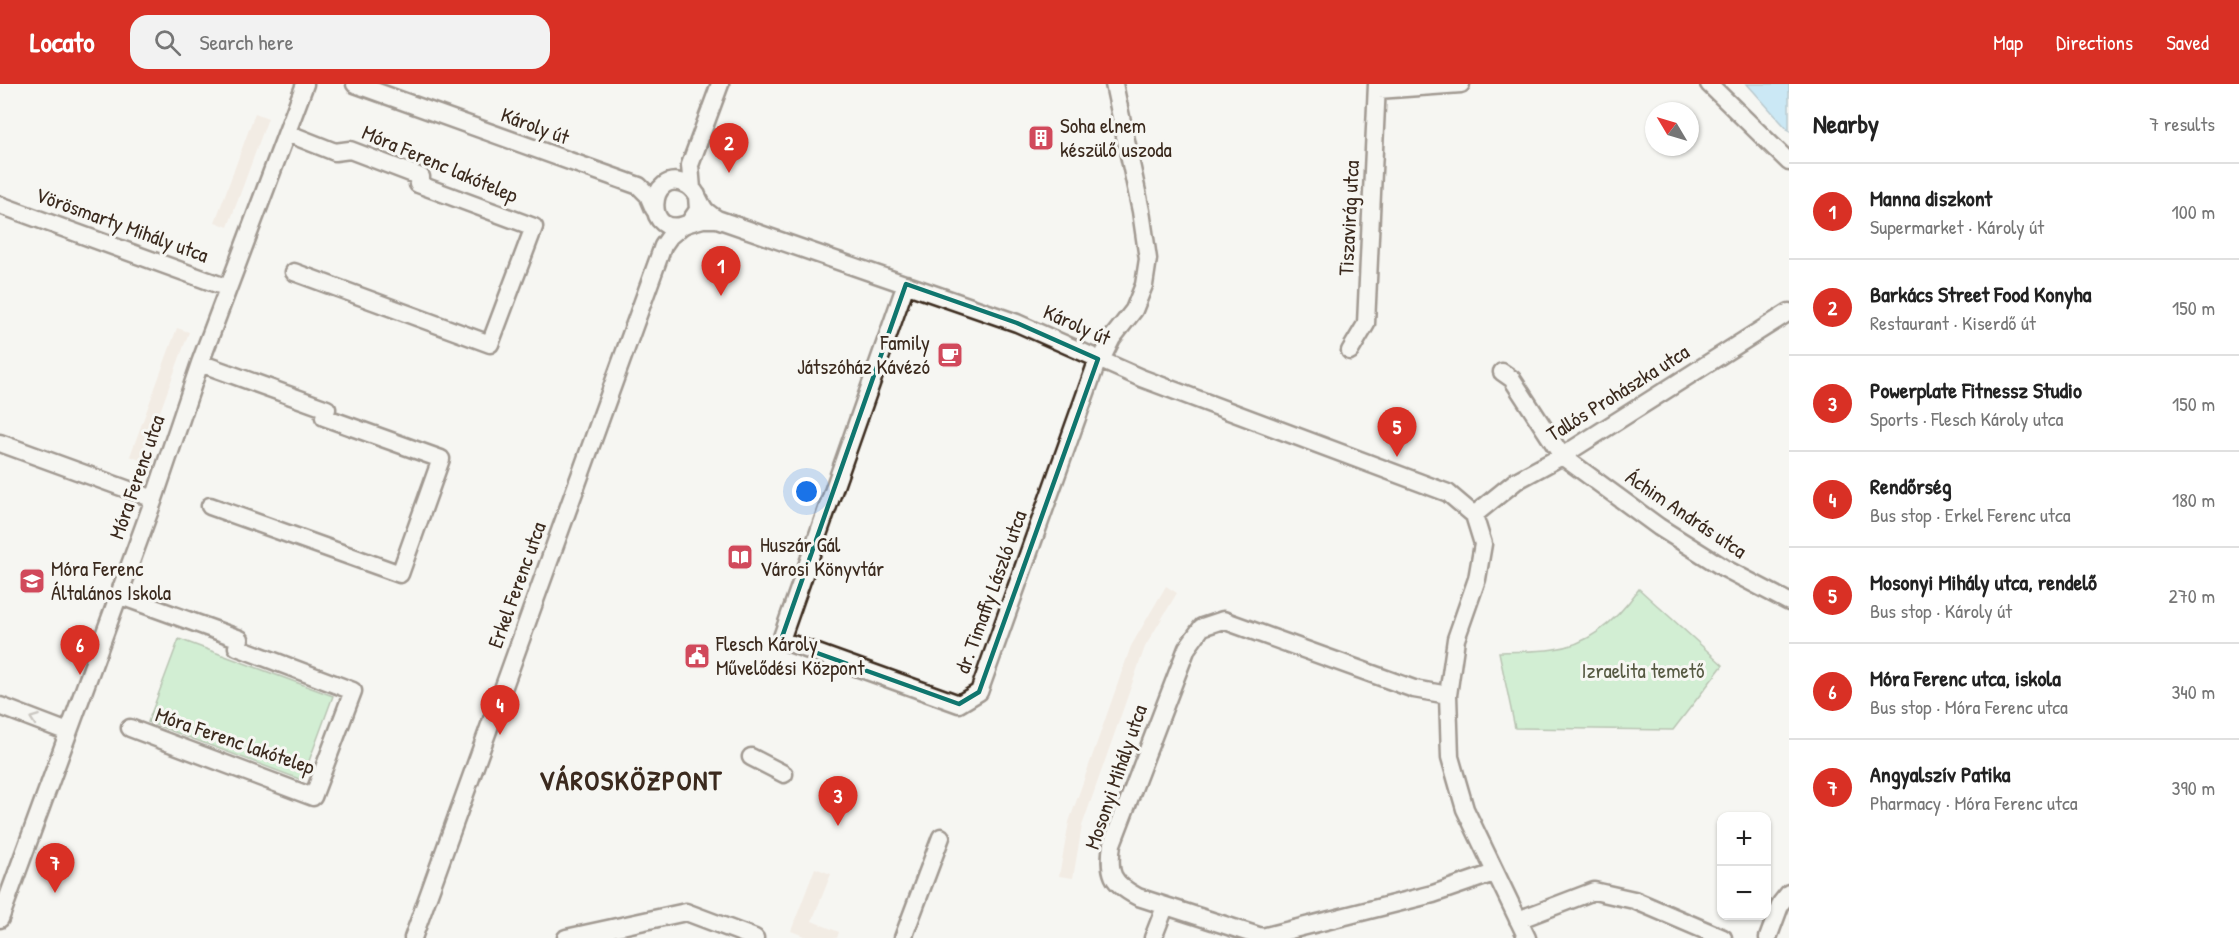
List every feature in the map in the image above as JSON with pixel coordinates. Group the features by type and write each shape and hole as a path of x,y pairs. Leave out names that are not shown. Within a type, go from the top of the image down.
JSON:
{"street":[{"name":"Móra Ferenc utca","path":"0,918 154,499 200,363 305,84"},
{"name":"Károly út","path":"355,84 639,186"},
{"path":"690,165 698,210 685,224 667,225 656,212 656,195 690,165 720,84"},
{"path":"1099,359 1134,310 1144,285 1148,259 1141,211 1114,84"},
{"path":"1378,87 1461,84"},
{"path":"1709,84 1789,162"},
{"name":"Tiszavirág utca","path":"1350,351 1366,324 1378,87"},
{"name":"Móra Ferenc lakótelep","path":"287,133 335,152 350,150 411,173 421,177 418,184 534,227 490,344 294,272"},
{"path":"639,186 654,187 679,182 695,192 705,210 717,219"},
{"path":"639,186 648,195 656,212 663,230 663,246"},
{"name":"Vörösmarty Mihály utca","path":"0,205 228,288"},
{"name":"Károly út","path":"685,224 703,219 717,219 1017,323 1150,381 1448,493 1474,515"},
{"name":"Erkel Ferenc utca","path":"413,938 663,246 685,224"},
{"name":"dr. Timaffy László utca","path":"906,284 781,640 959,704 979,692 1099,359"},
{"name":"Tallós Prohászka utca","path":"1474,515 1516,481 1562,456 1789,312"},
{"path":"200,363 327,409 324,417 441,459 400,574 210,506"},
{"path":"1502,372 1512,379 1562,456"},
{"path":"0,443 154,499"},
{"name":"Áchim András utca","path":"1562,456 1668,533 1724,568 1789,602"},
{"path":"1474,515 1483,544 1477,579 1456,639 1448,695 1450,757 1466,809 1494,873 1527,938"},
{"name":"Móra Ferenc lakótelep","path":"118,595 240,639 237,647 353,691 313,797 130,728"},
{"name":"Mosonyi Mihály utca","path":"1448,695 1414,688 1223,620 1202,627 1187,648 1112,844 1109,865 1120,888 1165,907 1262,937 1433,894 1494,873"},
{"path":"0,706 68,732"},
{"path":"752,757 784,774"},
{"path":"903,938 941,837"},
{"path":"1518,920 1594,891 1634,900 1723,938"},
{"path":"1768,938 1781,903 1789,893"},
{"path":"1153,938 1165,907"},
{"path":"566,938 686,912 755,938"}],"highlighted area":[{"path":"906,284 1017,323 1098,359 979,692 959,704 781,640"}],"shaded area":[{"path":"255,113 268,118 228,227 215,222"},
{"path":"177,328 189,332 142,461 130,456"},
{"path":"1166,586 1177,593 1145,647 1082,826 1073,878 1059,876 1069,822 1131,646"},
{"path":"815,868 831,874 812,921 839,932 837,938 809,938 791,931"}],"green space":[{"name":"Izraelita temető","path":"1639,589 1723,665 1673,730 1515,728 1499,652 1547,650 1580,642 1613,619"},
{"path":"179,639 333,696 302,780 148,722"}],"water":[{"path":"1747,84 1789,84 1789,131"}],"place":[{"name":"Soha elnem készülő uszoda","path":"1041,138"},
{"name":"Barkács Street Food Konyha","path":"729,173"},
{"name":"Manna diszkont","path":"721,296"},
{"name":"Family Játszóház Kávézó","path":"950,355"},
{"name":"Mosonyi Mihály utca, rendelő","path":"1397,457"},
{"name":"Huszár Gál Városi Könyvtár","path":"740,557"},
{"name":"Móra Ferenc Általános Iskola","path":"32,581"},
{"name":"Flesch Károly Művelődési Központ","path":"697,656"},
{"name":"Móra Ferenc utca, iskola","path":"80,675"},
{"name":"Rendőrség","path":"500,735"},
{"name":"Powerplate Fitnessz Studio","path":"838,826"},
{"name":"Angyalszív Patika","path":"55,893"}],"district":[{"name":"VÁROSKÖZPONT","path":"631,781"}]}
